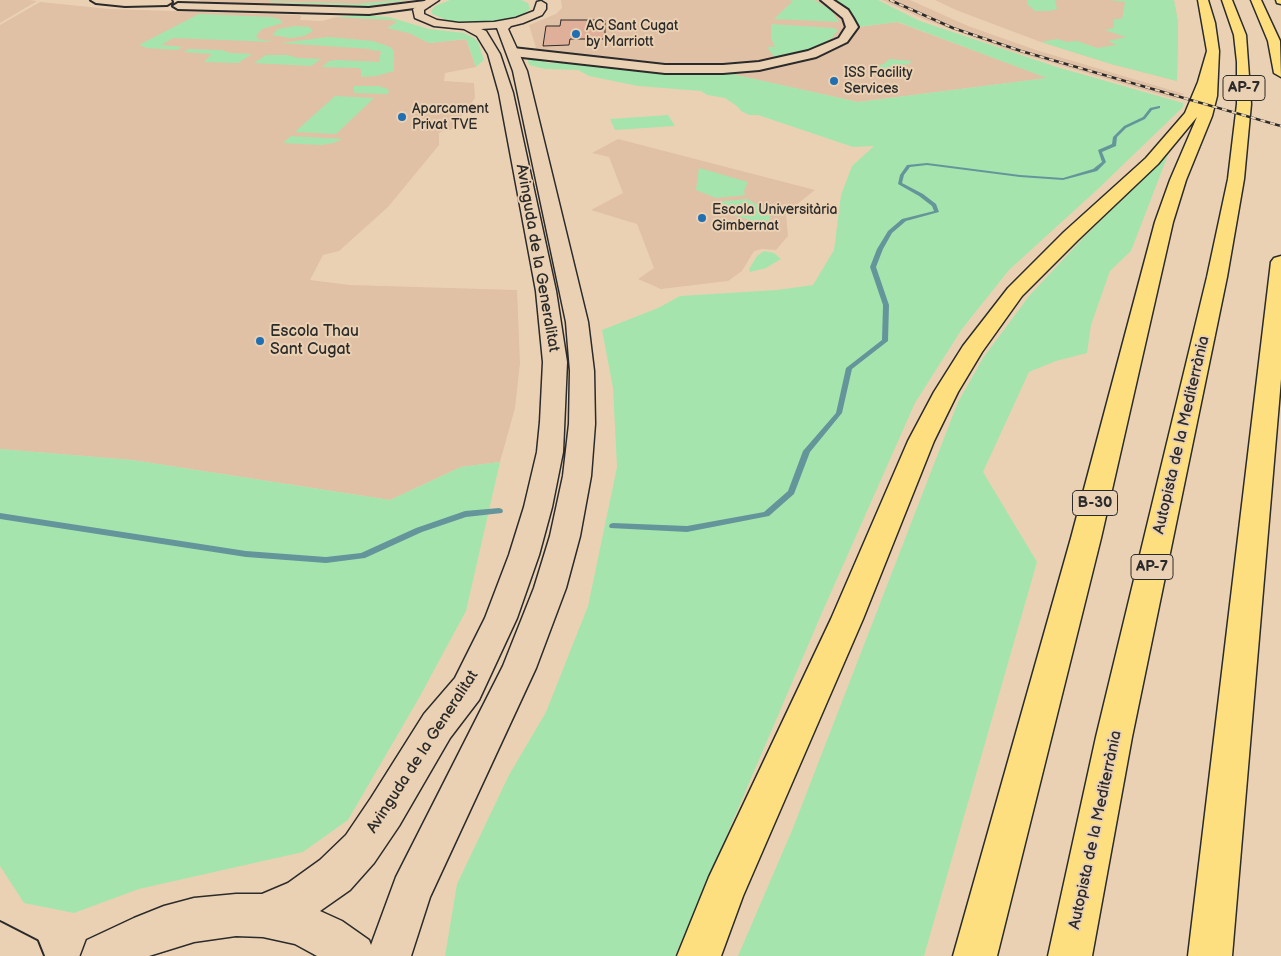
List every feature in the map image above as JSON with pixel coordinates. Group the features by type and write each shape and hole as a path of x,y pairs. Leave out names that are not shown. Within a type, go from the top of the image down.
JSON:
{"highway":[{"name":"B-30","path":"975,956 1086,538 1164,222 1178,180 1207,110 1212,81 1212,51 1209,23 1203,0"},
{"name":"Autopista de la Mediterrània","path":"1070,956 1114,737 1217,277 1236,179 1244,104 1243,62 1240,36 1227,0"},
{"name":"AP-7","path":"1256,0 1274,41 1281,72"},
{"path":"699,956 724,892 847,619 921,441 946,392 971,351 1015,292 1071,236 1152,161 1192,114 1205,82 1212,51"},
{"path":"1210,956 1281,262"},
{"path":"1274,332 1281,457"}],"street":[{"path":"96,0 147,4 175,3 205,6 369,11 442,24 466,26 507,23 536,15 541,9 542,1"},
{"path":"512,52 665,69 723,69 759,66 812,54 843,40 850,33 852,26 844,12 826,0"},
{"path":"369,11 429,2"},
{"path":"424,20 417,13 418,9 429,2"},
{"name":"Avinguda de la Generalitat","path":"389,956 411,892 519,668 547,597 565,536 577,476 582,424 582,370 577,322 520,71 502,29 507,23"},
{"name":"Avinguda de la Generalitat","path":"263,916 303,898 335,875 360,849 385,812 437,726 467,689 504,609 524,555 538,507 550,452 553,422 555,362 546,291 506,93 494,54 482,34 466,26"},
{"path":"102,956 149,934 194,920 222,916 263,916 306,927 327,936 353,956"},
{"path":"0,943 22,956"}],"shaded area":[{"path":"0,0 29,0 37,1 0,23"},
{"path":"197,0 412,0 372,7 206,2"},
{"path":"561,0 826,0 834,5 851,28 897,22 1048,78 858,102 708,69 666,68 537,51 529,25 556,14 562,8"},
{"path":"882,0 910,0 968,26 1036,50 1184,94 1175,99 1008,50 926,20"},
{"path":"935,0 1174,0 1178,22 1177,81 1111,64 1038,41 956,10"},
{"path":"40,2 110,9 299,15 301,16 300,20 322,21 336,17 368,17 398,22 388,28 408,32 429,43 466,39 476,67 445,73 444,81 474,83 475,98 451,130 439,133 439,145 388,207 339,251 323,255 310,280 350,285 517,290 520,363 515,408 500,462 461,467 390,500 132,460 0,449 0,25"},
{"name":"Escola Universitària Gimbernat","path":"618,139 815,190 786,213 788,236 776,250 762,249 754,251 742,271 728,281 661,289 638,279 654,268 637,224 591,210 623,193 609,157 592,153"}],"green space":[{"path":"407,0 368,6 268,2 357,4"},
{"path":"450,0 521,0 528,3 530,9 524,14 510,19 479,23 449,21 432,14 431,11 435,6"},
{"path":"789,0 814,0 831,10 839,22 774,19 793,1"},
{"path":"833,0 878,0 920,21 1057,67 1183,103 1183,107 1099,188 1009,270 962,329 915,403 821,615 675,956 445,956 457,884 509,775 546,712 588,606 617,467 613,388 602,330 658,308 680,296 777,290 813,285 834,250 841,195 852,166 874,146 853,147 758,115 749,115 725,98 707,95 701,91 638,86 589,76 578,70 545,69 529,65 527,57 548,63 660,73 723,72 858,102 1047,78 898,22 858,27 853,14"},
{"path":"1027,0 1055,0 1057,9 1035,11 1026,3 1028,3"},
{"path":"1109,0 1174,0 1178,22 1177,81 1111,64 1041,42 1057,39 1067,42 1077,41 1097,48 1117,45 1108,41 1126,37 1105,30 1114,28 1114,19 1122,19 1125,2"},
{"path":"199,14 271,17 279,19 283,23 262,29 256,36 258,39 274,42 173,38 161,45 183,47 177,50 147,48 139,45"},
{"path":"358,15 389,17 429,29 464,33 478,42 484,60 476,67 466,39 429,43 409,33 387,28 397,22 392,20 336,17"},
{"path":"771,24 833,28 838,30 832,38 816,47 775,58 767,47 775,47 771,38"},
{"path":"295,26 309,27 313,31 304,36 291,38 272,35 278,29"},
{"path":"328,37 373,41 390,47 394,51 394,71 376,76 361,77 361,70 358,68 322,67 329,61 337,60 379,62 381,51 281,43"},
{"path":"189,49 222,50 230,53 252,54 238,63 204,62 212,54 184,52"},
{"path":"266,55 287,55 298,58 321,59 311,66 254,63"},
{"path":"889,59 911,61 910,64 891,66 889,69 892,73 884,74 871,67 884,64"},
{"path":"354,86 378,86 388,89 389,92 387,94 354,93"},
{"path":"335,96 374,98 336,134 295,132"},
{"path":"668,115 675,126 615,130 610,119"},
{"path":"291,136 343,139 321,145 283,143"},
{"path":"1168,155 1131,251 1110,271 1091,325 1087,353 1056,361 1029,372 983,472 1037,562 924,956 738,956 793,828 958,402 983,358 1029,296 1086,235"},
{"path":"699,168 748,182 744,191 745,195 716,198 696,190"},
{"path":"747,199 771,212 769,226 714,209 717,202"},
{"path":"764,251 774,253 781,259 766,268 750,272 749,269 757,256"},
{"path":"0,449 132,460 390,500 461,467 500,462 466,611 419,698 348,820 303,852 139,889 74,913 24,903 0,866"}],"building":[{"name":"AC Sant Cugat by Marriott","path":"561,20 605,20 605,39 570,39 569,45 543,46 546,26 560,26"}],"waterway":[{"path":"613,526 687,529 766,514 791,492 807,451 839,413 849,368 885,341 886,305 873,267 880,249 890,232 904,220 937,212 934,205 921,195 900,184 902,175 909,166 927,164 1020,176 1063,179 1095,170 1104,162 1100,151 1114,145 1115,137 1125,127 1144,118 1151,109 1159,107"},
{"path":"0,516 246,554 326,560 362,556 419,530 465,514 499,511"}],"railway":[{"path":"890,0 953,28 1021,51 1281,126"}],"place":[{"name":"AC Sant Cugat by Marriott","path":"576,34"},
{"name":"ISS Facility Services","path":"834,81"},
{"name":"Aparcament Privat TVE","path":"402,117"},
{"name":"Escola Universitària Gimbernat","path":"702,218"},
{"name":"Escola Thau Sant Cugat","path":"260,341"}]}
